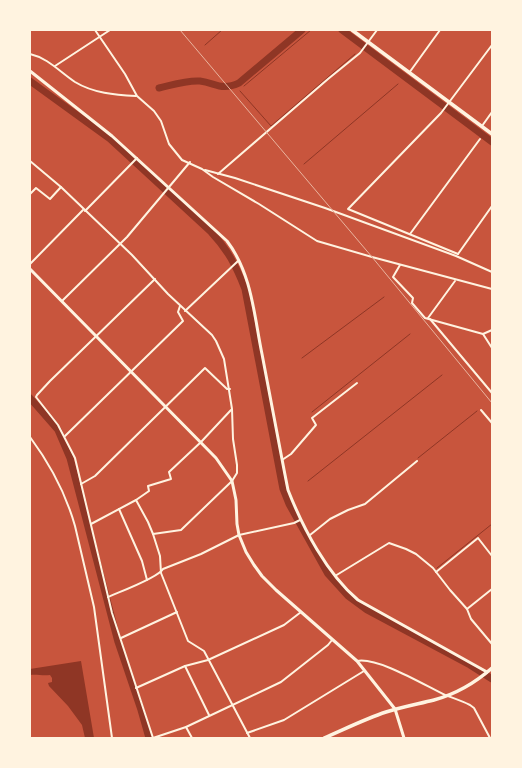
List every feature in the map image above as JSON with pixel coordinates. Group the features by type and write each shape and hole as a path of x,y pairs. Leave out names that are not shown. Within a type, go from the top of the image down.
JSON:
{"main road":[{"path":"352,30 367,43 409,72 492,134"},
{"path":"324,738 386,712 434,700 472,684 490,670"}],"street":[{"path":"95,30 125,74 137,96 154,111 160,121 169,144 182,160 190,162 202,169 317,241 456,281 492,289"},
{"path":"55,66 110,30"},
{"path":"218,174 362,51 377,30"},
{"path":"409,72 440,30"},
{"path":"458,254 348,209 441,113 492,45"},
{"path":"30,54 36,55 55,66 76,82 100,92 137,96"},
{"path":"30,71 101,126 136,160 227,241 245,272 255,312 288,490 301,520 328,568 358,600 490,670"},
{"path":"482,126 492,112"},
{"path":"410,234 480,139"},
{"path":"30,160 61,187 155,279 180,306 212,334 224,359 230,389 233,439 238,465 237,473 232,481 181,530 153,534"},
{"path":"30,264 136,160"},
{"path":"62,302 120,245 190,162"},
{"path":"202,169 246,181 325,208 456,256 492,272"},
{"path":"30,194 36,188 50,199 61,187"},
{"path":"456,256 492,206"},
{"path":"185,310 238,261"},
{"path":"400,265 393,277 413,298 412,302 425,318 483,334 492,330"},
{"path":"30,268 216,458 232,481 236,500 239,535 246,552 262,576 357,661 395,709 404,738"},
{"path":"155,279 37,394 36,397 58,425 75,458 112,613 153,738 186,727 231,704 280,682 328,645 332,640"},
{"path":"428,318 456,281"},
{"path":"65,436 183,321 178,312 180,306"},
{"path":"428,318 492,393"},
{"path":"483,334 492,348"},
{"path":"81,484 95,476 205,368 227,389 230,389"},
{"path":"282,460 292,454 316,425 312,418 357,384"},
{"path":"91,524 136,500 149,491 148,486 171,479 169,472 201,442 232,409"},
{"path":"481,410 492,423"},
{"path":"30,437 59,483 75,526 94,607 112,738"},
{"path":"310,535 330,519 365,504 417,461"},
{"path":"136,500 153,534 160,556 161,573 188,641 204,651 250,738"},
{"path":"119,509 142,561 147,580"},
{"path":"108,597 161,573 163,569 201,554 239,535 301,520"},
{"path":"436,572 478,538 492,556"},
{"path":"335,576 389,543 406,548 416,554 436,572 467,609 472,619 492,644"},
{"path":"467,609 492,589"},
{"path":"120,638 177,612"},
{"path":"136,688 185,666 208,660 284,625 301,612"},
{"path":"357,661 363,660 386,667 462,701 474,708 490,738"},
{"path":"185,666 209,715"},
{"path":"247,733 284,720 364,670"},
{"path":"186,727 192,738"}],"shaded area":[{"path":"81,661 94,738 85,738 82,725 68,706 49,686 48,683 52,682 50,675 30,675 30,669"}],"waterway":[{"path":"205,45 222,30"},
{"path":"159,88 190,81 206,82 219,86 228,86 239,83 302,30"},
{"path":"244,86 311,30"},
{"path":"342,30 492,142"},
{"path":"240,91 271,126 355,54"},
{"path":"30,81 110,139 211,232 231,259 245,289 283,489 289,504 328,574 348,596 367,610 470,665 492,679"},
{"path":"304,164 398,84"},
{"path":"302,358 384,297"},
{"path":"312,412 410,334"},
{"path":"308,481 442,375"},
{"path":"30,398 58,430 70,458 118,642 149,738"},
{"path":"418,458 477,411"},
{"path":"437,568 492,524"}],"railway":[{"path":"180,30 372,257 492,403"}]}
